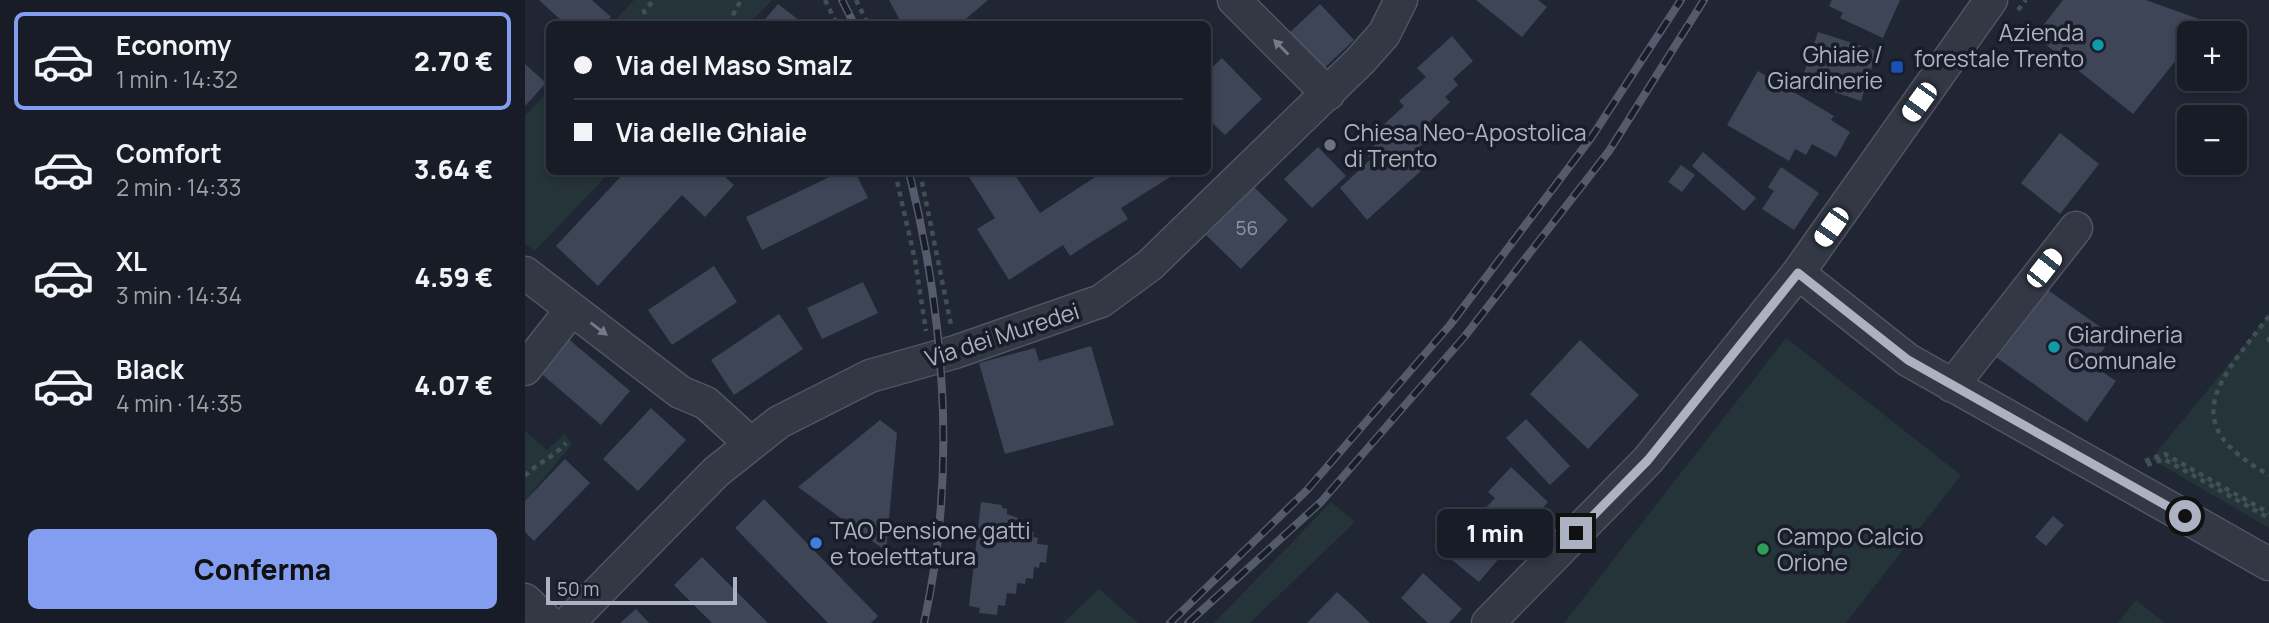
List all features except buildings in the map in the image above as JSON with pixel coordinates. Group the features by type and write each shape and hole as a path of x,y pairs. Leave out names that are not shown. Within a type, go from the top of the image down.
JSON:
{"street":[{"path":"1234,0 1328,94"},
{"name":"Via dei Muredei","path":"568,623 716,472 750,443 802,408 870,376 955,352 1101,301 1150,265 1328,94 1384,34 1401,0"},
{"path":"1487,623 1648,460 1798,273 1991,0"},
{"path":"1952,386 2076,228"},
{"path":"525,273 680,392 706,403 750,443"},
{"path":"1798,273 1908,360 1952,386 2129,470 2269,565"},
{"path":"525,369 572,309"},
{"path":"525,600 549,623"}],"path":[{"path":"646,21 644,10 654,0"},
{"path":"730,21 741,0"},
{"path":"825,0 836,21"},
{"path":"856,0 866,21"},
{"path":"896,175 915,260 925,337"},
{"path":"921,175 954,335"},
{"path":"2269,316 2220,383 2211,411 2219,436 2238,457 2269,475"},
{"path":"2269,337 2269,345"},
{"path":"525,476 537,463 553,457 566,443"},
{"path":"2129,470 2165,454 2269,513"},
{"path":"2129,470 2164,459 2269,519"}],"shaded area":[{"path":"634,0 772,0 752,21 614,21"},
{"path":"546,93 546,175 607,175 535,251 525,244 525,116"},
{"path":"2269,315 2269,528 2151,459"},
{"name":"Campo Calcio Orione","path":"1786,338 1961,475 1846,623 1564,623"},
{"path":"525,431 547,450 564,434 572,444 525,501"},
{"path":"1331,502 1355,522 1250,623 1214,623"},
{"path":"1099,589 1138,623 1063,623"},
{"path":"2136,600 2165,623 2118,623"}],"railway":[{"path":"842,0 852,21"},
{"path":"1170,623 1307,490 1450,325 1591,138 1681,0"},
{"path":"1188,623 1321,502 1465,336 1609,151 1704,0"},
{"path":"910,175 931,283 942,397 941,511 924,623"}],"place":[{"name":"Azienda forestale Trento","path":"2098,45"},
{"name":"Ghiaie / Giardinerie","path":"1897,67"},
{"name":"Chiesa Neo-Apostolica di Trento","path":"1330,145"},
{"name":"Giardineria Comunale","path":"2054,347"},
{"name":"TAO Pensione gatti e toelettatura","path":"816,543"},
{"name":"Campo Calcio Orione","path":"1763,549"}],"route":[{"path":"1576,533 1648,460 1798,273 1908,360 2185,516"}]}
